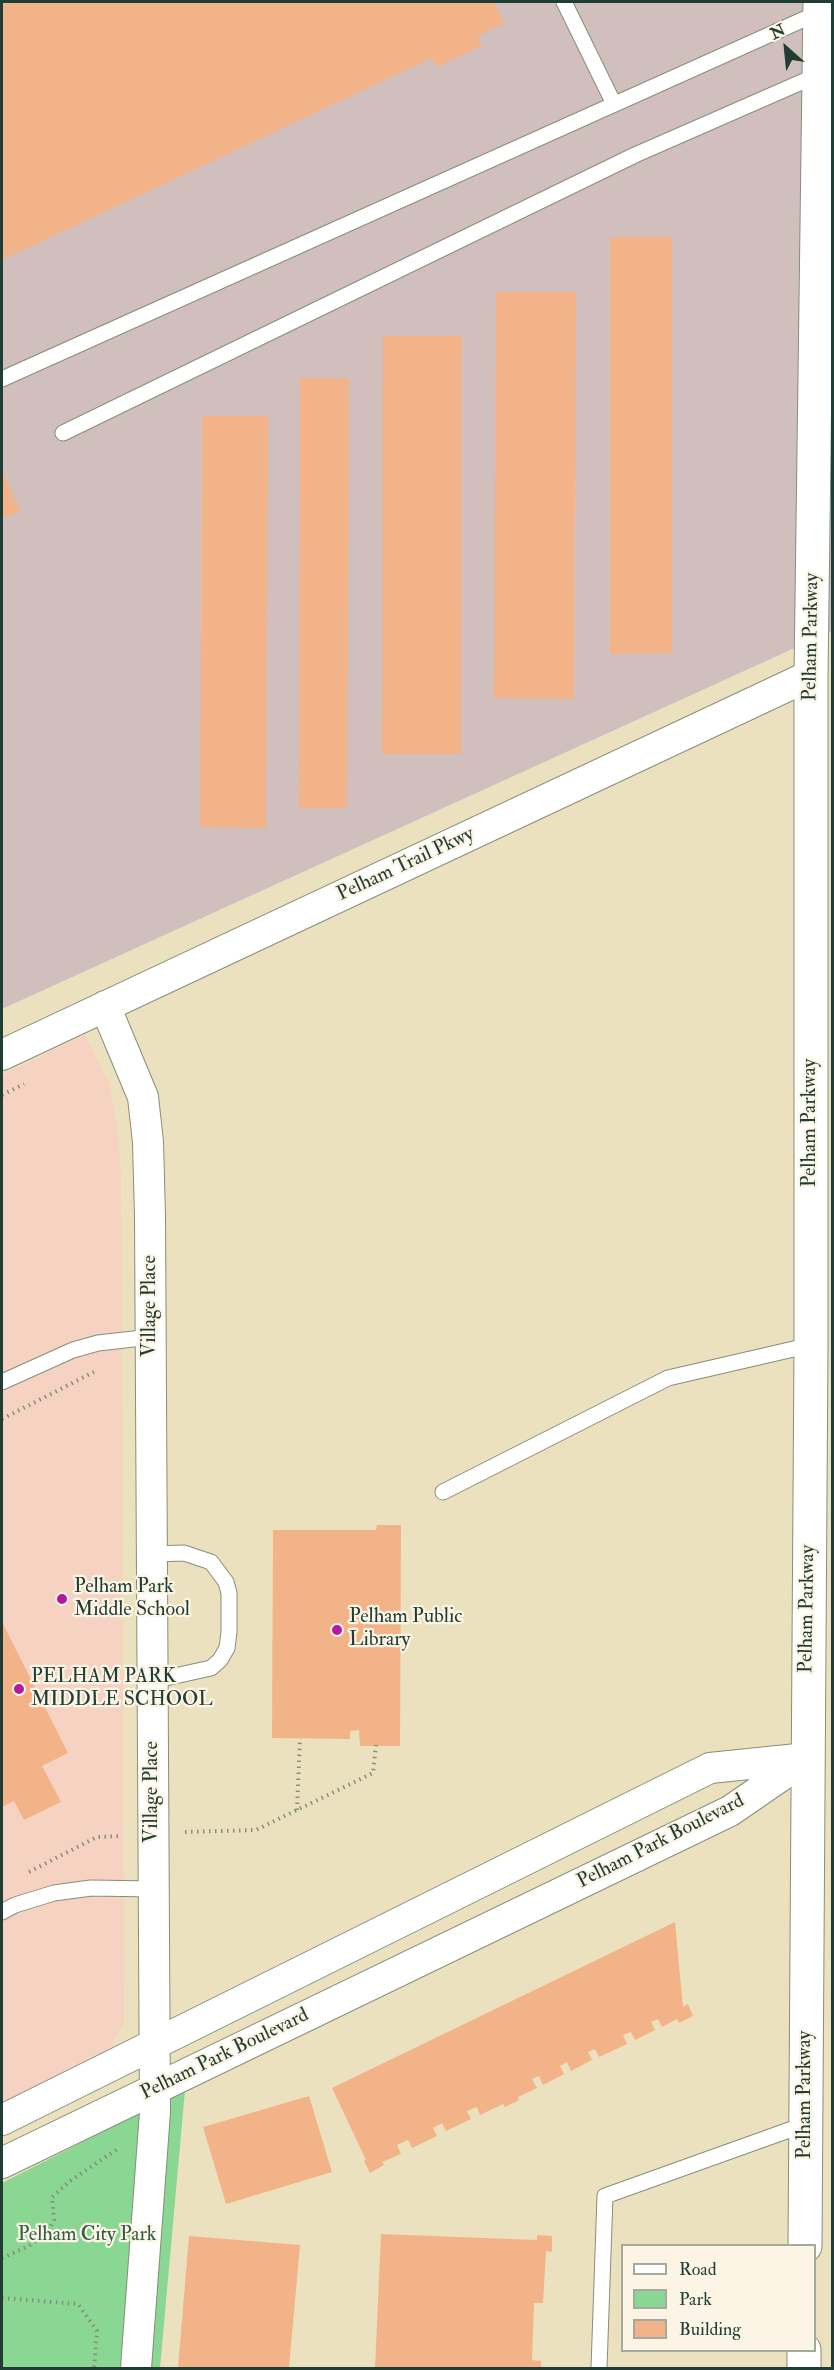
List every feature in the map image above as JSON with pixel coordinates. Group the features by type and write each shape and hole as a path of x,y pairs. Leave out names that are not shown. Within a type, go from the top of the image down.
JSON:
{"main road":[{"name":"Pelham Parkway","path":"805,2244 819,2130 820,1753 811,1345 822,672 820,74 824,5"},
{"path":"804,2352 804,2368"}],"street":[{"name":"Pelham Trail Pkwy","path":"2,1055 822,672"},
{"name":"Village Place","path":"105,1006 143,1097 148,1142 155,2089 136,2368"},
{"name":"Pelham Park Boulevard","path":"2,2120 710,1768 820,1753"},
{"name":"Pelham Park Boulevard","path":"2,2163 730,1811 820,1753"}],"lane":[{"path":"564,2 614,104"},
{"path":"2,379 614,104 824,5"},
{"path":"63,434 635,155 820,74"},
{"path":"2,1382 73,1350 98,1343 151,1337"},
{"path":"443,1492 669,1378 811,1345"},
{"path":"152,1554 184,1553 212,1562 226,1582 229,1593 230,1632 227,1648 220,1660 210,1668 152,1682"},
{"path":"2,1912 15,1905 54,1893 91,1888 153,1889"},
{"path":"600,2368 605,2196 819,2130"}],"path":[{"path":"2,1419 102,1367"},
{"path":"297,1810 300,1738"},
{"path":"23,1875 97,1838 153,1833 256,1830 373,1773 376,1745"},
{"path":"2,2298 78,2304 97,2331 94,2368"}],"shaded area":[{"path":"2,2 832,2 832,631 2,1009"},
{"name":"Pelham Park Middle School","path":"85,1035 109,1083 117,1125 121,1174 124,2024 108,2050 2,2103 2,1075"}],"green space":[{"name":"Pelham City Park","path":"185,2090 160,2368 2,2368 2,2183"}],"building":[{"path":"2,2 494,2 504,23 478,36 482,46 437,67 432,58 2,260"},
{"path":"610,237 672,237 672,653 610,654"},
{"path":"496,292 576,292 574,699 494,698"},
{"path":"383,336 462,336 461,754 382,754"},
{"path":"300,378 349,378 347,808 299,808"},
{"path":"202,416 268,416 266,828 200,827"},
{"path":"2,469 20,511 2,519"},
{"name":"Pelham Public Library","path":"377,1525 401,1525 400,1746 360,1746 359,1730 350,1731 350,1739 272,1738 273,1530 376,1530"},
{"name":"PELHAM PARK MIDDLE SCHOOL","path":"3,1624 68,1753 42,1766 61,1802 24,1820 14,1801 2,1807"},
{"path":"675,1922 683,2007 688,2004 693,2016 679,2023 677,2019 662,2027 658,2019 651,2022 655,2030 635,2040 631,2032 623,2035 627,2044 599,2057 595,2049 588,2052 592,2060 571,2071 567,2062 560,2066 564,2074 543,2085 539,2076 532,2079 537,2088 518,2097 519,2100 505,2107 503,2104 480,2115 477,2107 467,2111 471,2119 446,2131 442,2123 433,2128 437,2136 412,2148 408,2140 397,2145 401,2154 382,2162 384,2165 370,2173 332,2088"},
{"path":"309,2096 332,2172 226,2204 203,2127"},
{"path":"381,2234 537,2240 537,2235 552,2236 552,2252 546,2251 543,2303 534,2303 532,2360 541,2361 541,2368 375,2368"},
{"path":"189,2236 300,2245 289,2368 178,2368"}],"place":[{"name":"Pelham Park Middle School","path":"62,1599"},
{"name":"Pelham Public Library","path":"337,1630"},
{"name":"PELHAM PARK MIDDLE SCHOOL","path":"19,1689"}]}
